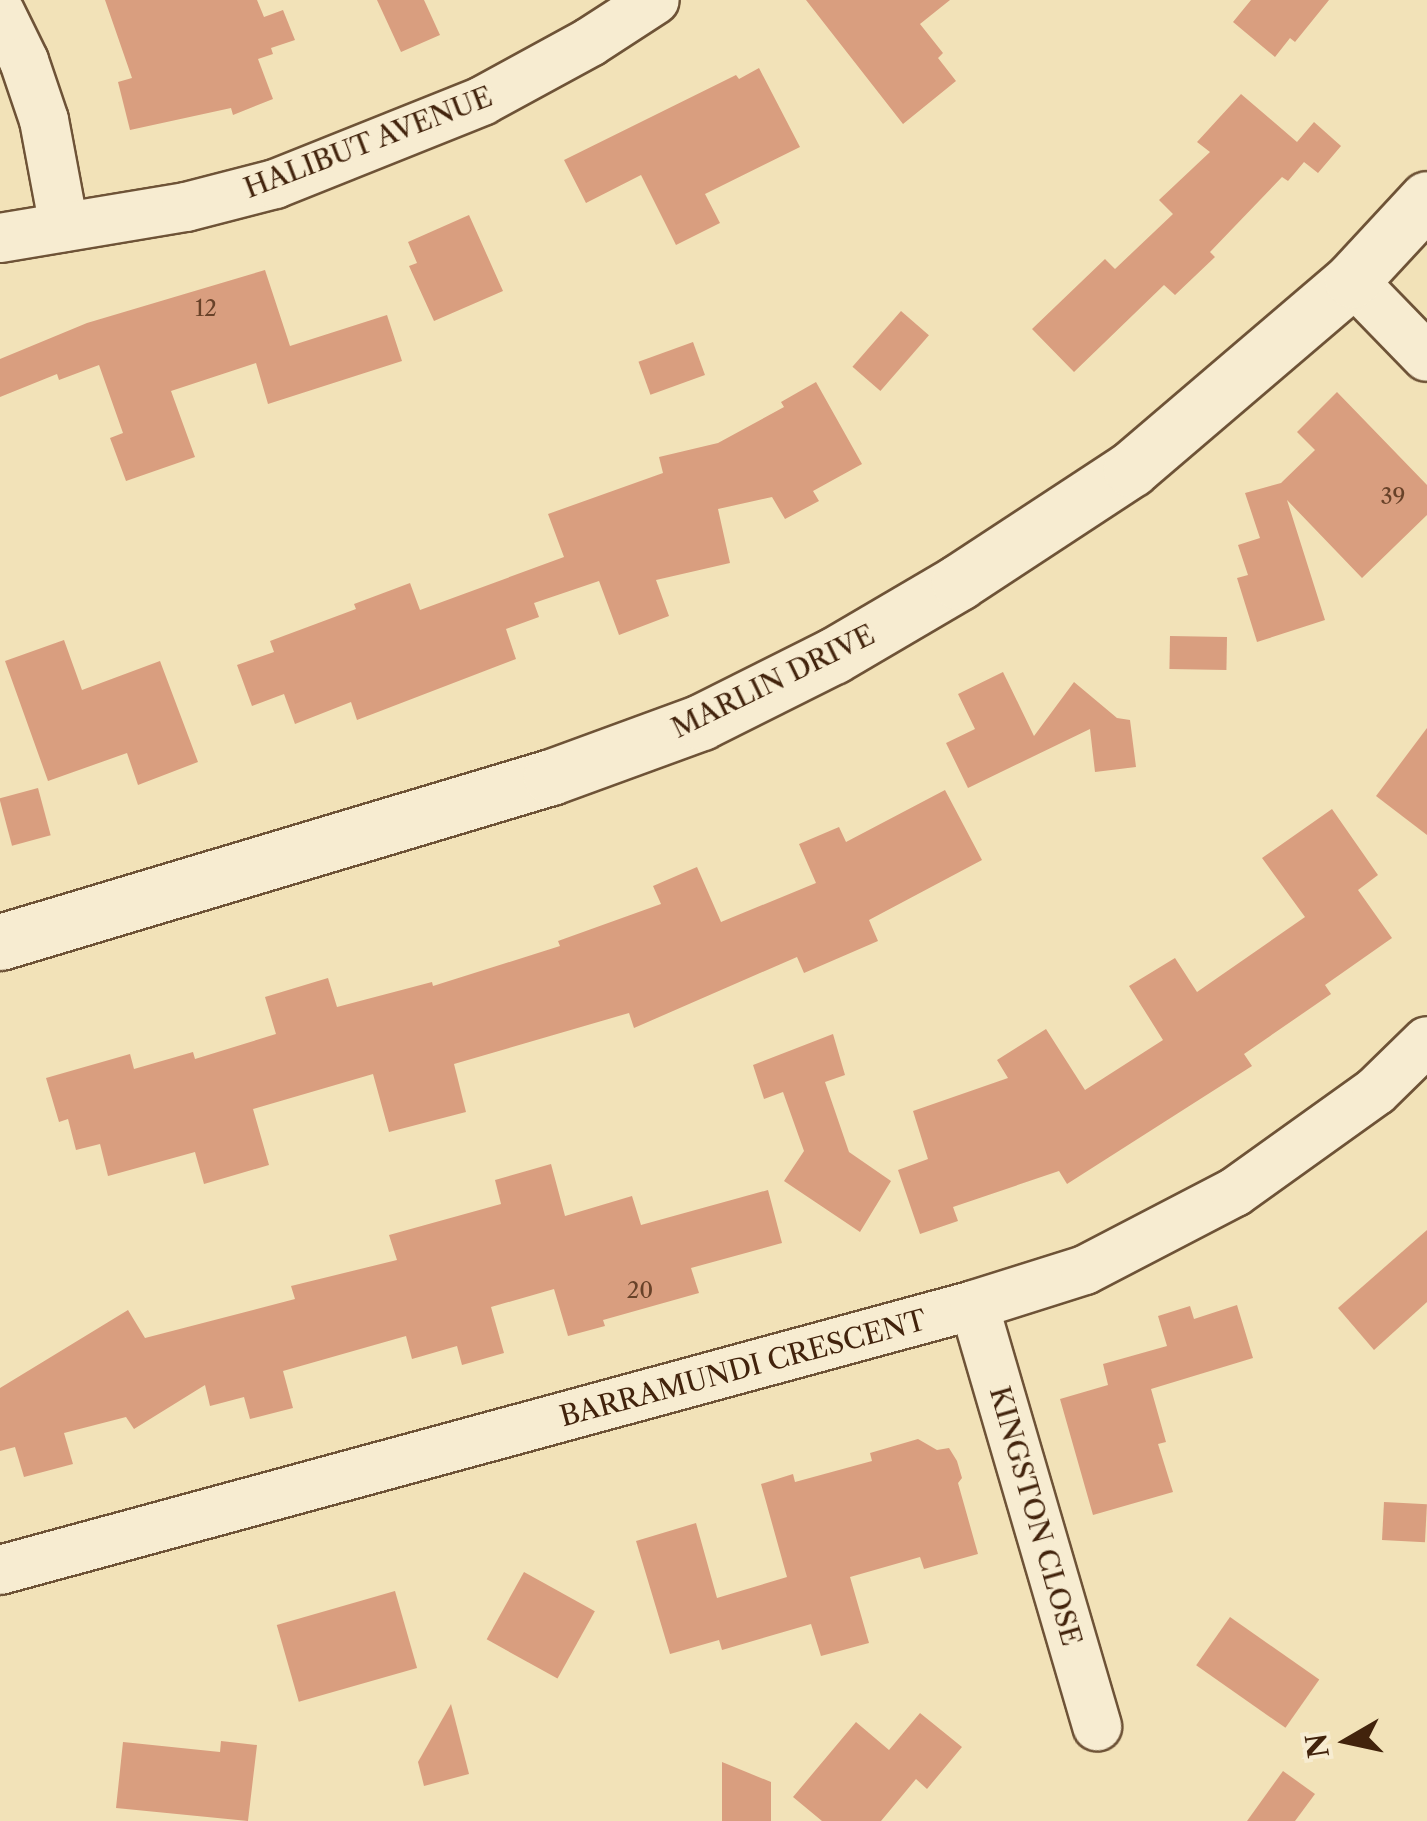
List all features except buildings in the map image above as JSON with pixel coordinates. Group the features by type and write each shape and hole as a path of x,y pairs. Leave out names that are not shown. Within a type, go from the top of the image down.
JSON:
{"street":[{"name":"HALIBUT AVENUE","path":"0,238 186,207 275,184 482,101 655,0"},
{"path":"0,12 24,61 44,120 64,228"},
{"name":"MARLIN DRIVE","path":"0,942 550,778 701,722 833,656 959,582 1131,469 1352,280 1427,199"},
{"path":"1352,280 1427,357"},
{"name":"BARRAMUNDI CRESCENT","path":"0,1570 974,1304 1085,1270 1236,1192 1376,1091 1427,1041"},
{"name":"KINGSTON CLOSE","path":"974,1304 1097,1726"}]}
